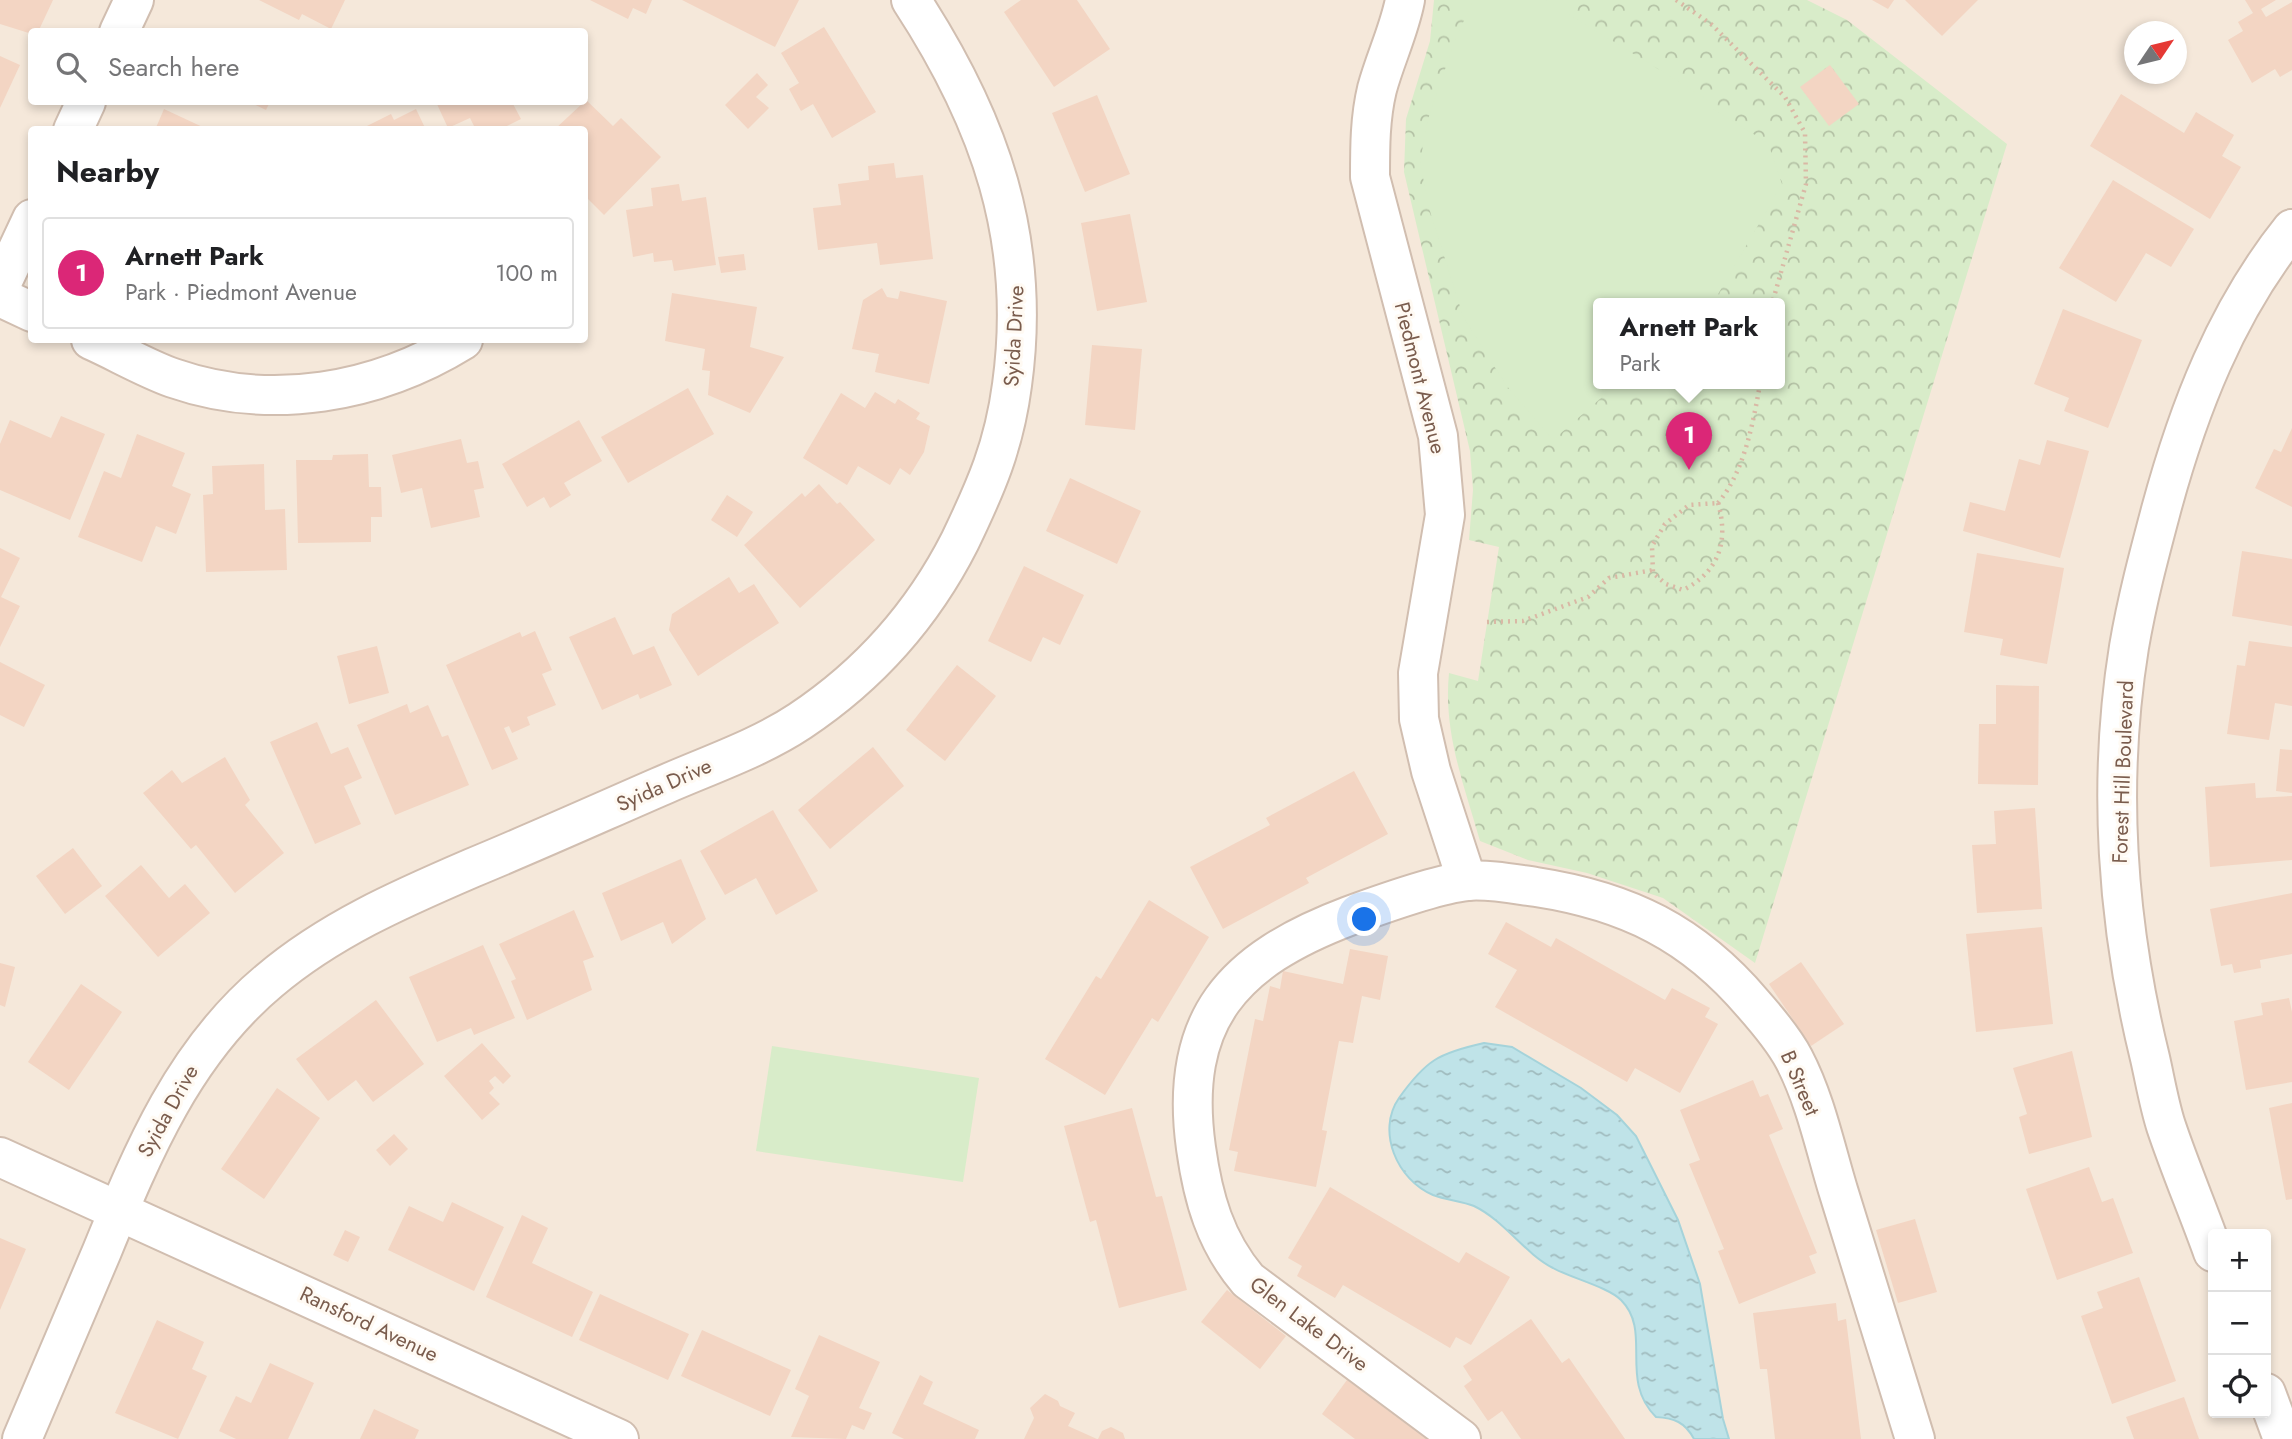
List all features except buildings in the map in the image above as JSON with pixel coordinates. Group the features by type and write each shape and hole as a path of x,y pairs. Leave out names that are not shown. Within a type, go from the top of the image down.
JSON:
{"street":[{"path":"121,28 134,0"},
{"name":"Syida Drive","path":"22,1439 156,1128 187,1072 224,1024 269,981 328,937 388,903 531,844 798,723 851,682 891,644 946,569 996,463 1009,405 1018,339 1017,272 1007,211 984,140 944,50 911,0"},
{"name":"Piedmont Avenue","path":"1405,0 1395,44 1377,89 1370,135 1370,177 1438,436 1445,515 1418,673 1419,719 1431,771 1467,881"},
{"path":"75,126 85,105"},
{"path":"0,287 28,228"},
{"name":"Forest Hill Boulevard","path":"2208,1238 2166,1124 2133,987 2121,907 2120,720 2129,647 2143,580 2172,471 2199,389 2222,337 2292,229"},
{"path":"0,297 28,310"},
{"path":"97,343 173,378 249,394 316,394 381,380 429,361 458,343"},
{"name":"Glen Lake Drive","path":"1461,1439 1248,1280 1230,1259 1215,1231 1202,1188 1194,1131 1192,1079 1198,1048 1210,1018 1227,992 1260,962 1280,948 1370,908 1467,881"},
{"name":"B Street","path":"1467,881 1558,891 1601,900 1644,916 1688,941 1727,973 1763,1015 1794,1059 1799,1072 1915,1439"},
{"name":"Ransford Avenue","path":"0,1157 619,1439"},
{"path":"2271,1407 2283,1439"}],"path":[{"path":"1676,0 1711,24 1785,97 1805,132 1806,184 1774,298"},
{"path":"1718,503 1724,525 1723,542 1707,572 1696,583 1683,590 1666,584 1653,569 1652,546 1665,524 1689,505 1718,503 1731,487 1755,415 1759,389"},
{"path":"1488,622 1523,621 1588,597 1609,578 1653,569"}],"shaded area":[{"path":"0,0 2292,0 2292,1439 0,1439"}],"green space":[{"path":"1434,0 1807,0 1847,20 2007,144 1755,963 1663,898 1587,873 1528,860 1480,841 1452,737 1449,673 1478,681 1499,547 1469,540 1473,490 1470,451 1404,172 1406,119 1430,41"},
{"path":"1473,0 1546,0 1710,101 1713,109 1768,143 1782,184 1715,298 1593,298 1593,389 1611,389 1553,440 1506,385 1463,316 1429,208 1420,162 1428,119 1454,43"},
{"path":"772,1046 979,1078 963,1182 756,1151"}],"water":[{"path":"1484,1043 1512,1047 1581,1088 1617,1115 1636,1136 1678,1220 1700,1284 1723,1419 1729,1439 1694,1439 1678,1422 1656,1417 1645,1402 1639,1387 1635,1326 1630,1313 1615,1295 1543,1262 1485,1212 1474,1206 1438,1197 1420,1188 1400,1166 1390,1139 1392,1111 1399,1098 1417,1075 1435,1060 1456,1050"}],"place":[{"name":"Arnett Park","path":"1689,470"}]}
